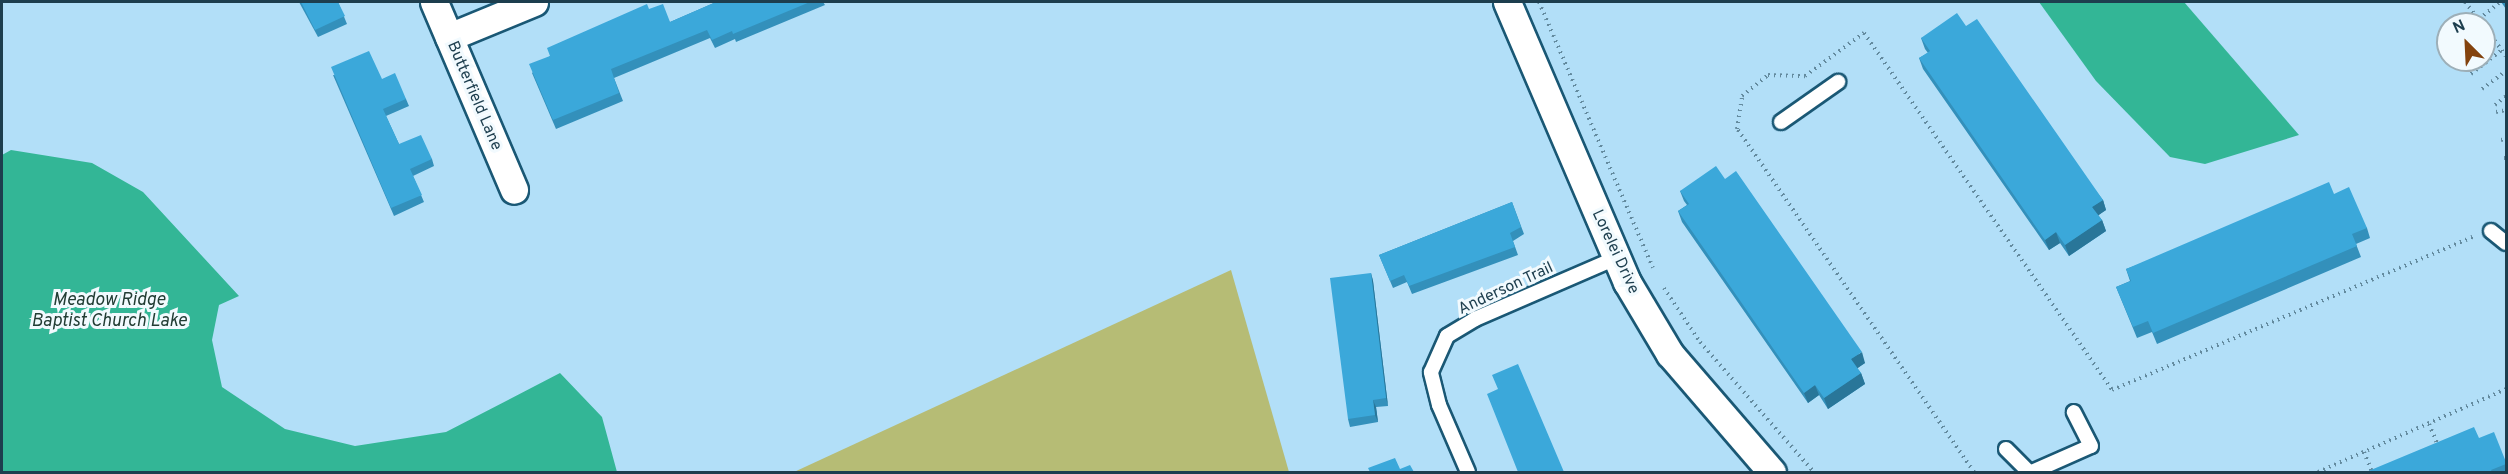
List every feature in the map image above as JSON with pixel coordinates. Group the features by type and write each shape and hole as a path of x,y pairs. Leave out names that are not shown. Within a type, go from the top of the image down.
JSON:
{"street":[{"name":"Butterfield Lane","path":"434,2 514,190"},
{"path":"449,37 534,2"},
{"name":"Lorelei Drive","path":"1507,2 1616,258 1670,354 1772,472"}],"lane":[{"path":"1781,122 1838,82"},
{"path":"2491,231 2506,243"},
{"name":"Anderson Trail","path":"1468,472 1438,405 1431,372 1447,336 1475,319 1616,258"},
{"path":"2007,448 2030,472 2091,446 2074,412"}],"path":[{"path":"1539,2 1655,275"},
{"path":"2488,12 2499,3"},
{"path":"1974,472 1737,129 1742,96 1768,75 1805,76 1864,33 2112,390 2455,242 2491,231"},
{"path":"2496,42 2506,56"},
{"path":"2471,74 2502,50"},
{"path":"2482,89 2506,71"},
{"path":"2495,105 2506,96"},
{"path":"2496,112 2506,110"},
{"path":"1662,284 1700,342 1815,472"},
{"path":"2318,472 2506,389"},
{"path":"2429,424 2440,450"},
{"path":"2364,452 2372,472"}],"shaded area":[{"path":"1231,270 1289,472 794,472"}],"water":[{"path":"2039,2 2184,2 2299,135 2205,164 2170,157 2096,81"},
{"name":"Meadow Ridge Baptist Church Lake","path":"11,150 92,163 143,192 239,296 219,305 212,340 222,387 285,429 355,446 446,432 560,373 602,417 617,472 2,472 2,155"}],"building":[{"path":"301,2 338,2 345,16 315,30"},
{"path":"716,2 810,2 733,34 732,31 712,40 707,30 611,69 619,93 553,120 529,64 550,56 547,48 647,4 649,9 663,4 670,22"},
{"path":"1957,13 1966,26 1977,19 2103,200 2092,207 2102,220 2065,245 2056,232 2045,240 1919,58 1930,51 1921,38"},
{"path":"369,51 382,79 395,73 406,99 383,109 399,144 421,135 432,159 410,169 422,195 391,208 331,67"},
{"path":"1716,166 1725,179 1736,171 1862,352 1851,359 1861,373 1824,398 1815,385 1804,393 1678,211 1689,204 1680,191"},
{"path":"2329,182 2334,194 2349,187 2367,228 2352,234 2357,246 2153,333 2148,321 2133,327 2116,287 2131,281 2126,269"},
{"path":"1512,202 1521,227 1510,233 1515,247 1409,286 1404,275 1390,281 1379,255"},
{"path":"1371,273 1386,398 1373,400 1375,415 1348,419 1330,278"},
{"path":"1518,364 1564,472 1518,472 1487,394 1498,389 1492,375"},
{"path":"2474,427 2479,438 2494,432 2506,464 2491,470 2492,472 2366,472"},
{"path":"1395,458 1400,469 1410,465 1414,472 1370,472 1368,468"}]}
